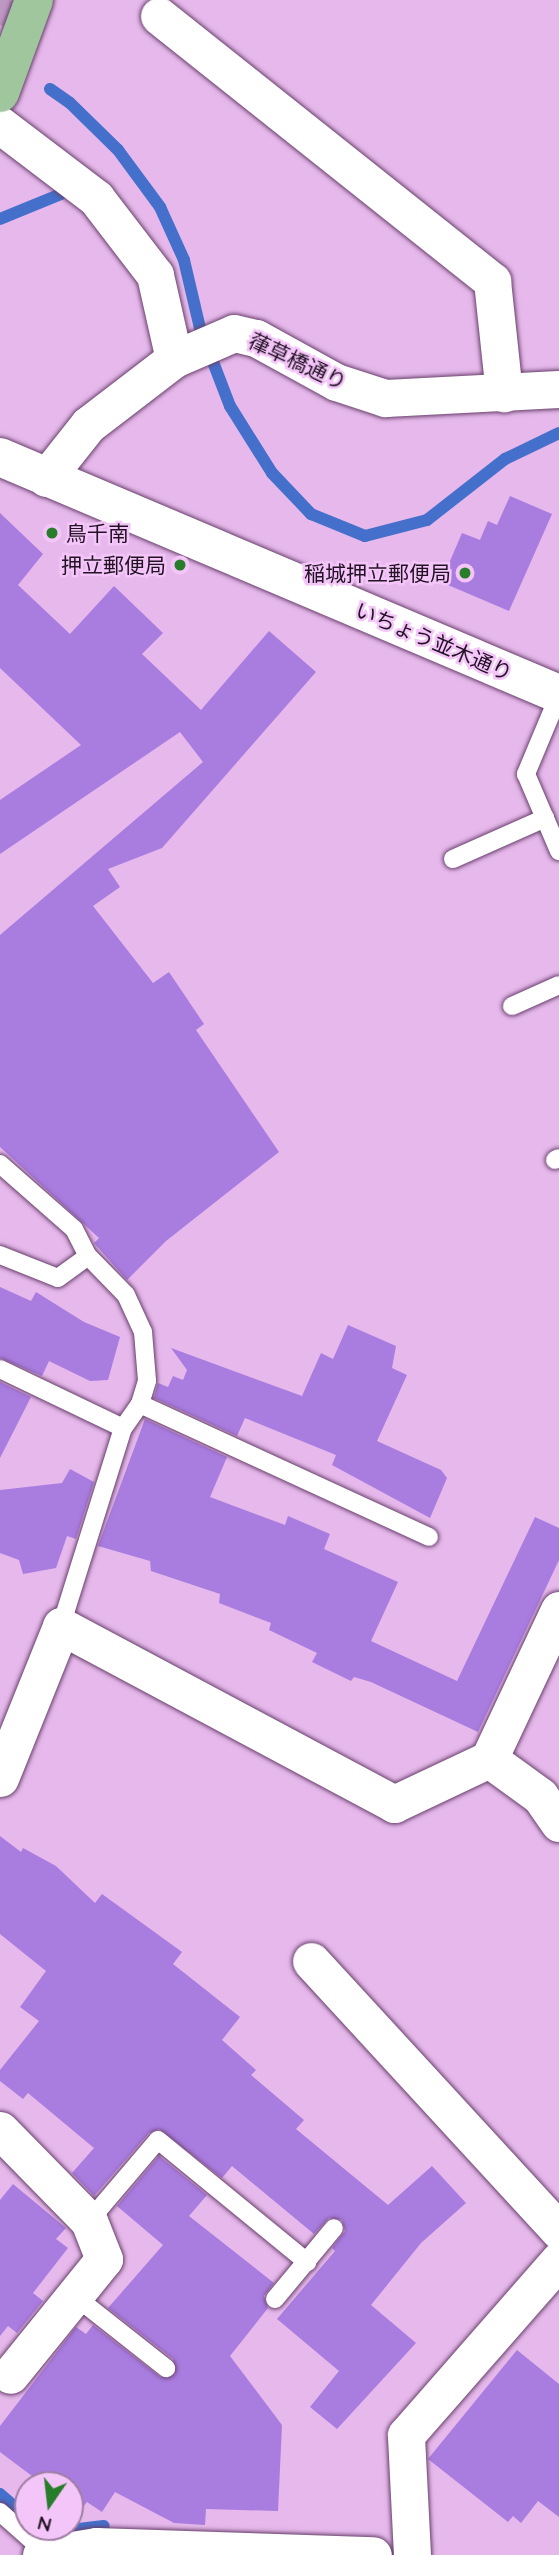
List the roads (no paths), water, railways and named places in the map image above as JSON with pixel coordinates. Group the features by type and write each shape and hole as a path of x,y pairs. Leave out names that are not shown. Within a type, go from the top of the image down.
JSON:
{"main road":[{"path":"0,93 34,0"}],"street":[{"path":"159,16 492,281 504,393"},
{"path":"0,125 96,198 155,275 180,356"},
{"name":"葎草橋通り","path":"46,478 88,425 180,356 234,333 256,338 336,382 385,398 559,389"},
{"name":"いちょう並木通り","path":"0,457 559,694"},
{"path":"0,1778 61,1626 394,1804 489,1759 559,1609"},
{"path":"489,1759 540,1796 559,1823"},
{"path":"311,1961 559,2231"},
{"path":"0,2130 89,2221 104,2259 76,2297 10,2375"},
{"path":"412,2555 406,2435 559,2260"},
{"path":"43,2554 151,2546 373,2555"}],"lane":[{"path":"559,694 526,774 559,851"},
{"path":"453,859 545,818"},
{"path":"512,1006 559,985"},
{"path":"0,1164 74,1229 88,1256 126,1295 143,1332 147,1381 140,1404 123,1428 61,1626"},
{"path":"0,1255 58,1278 88,1256"},
{"path":"0,1369 123,1428"},
{"path":"140,1404 429,1536"},
{"path":"89,2221 158,2140 307,2262"},
{"path":"275,2299 334,2228"},
{"path":"76,2297 166,2368"},
{"path":"0,2512 43,2554"}],"waterway":[{"path":"50,89 70,103 118,150 160,207 184,260 200,328 230,406 272,473 311,514 365,536 427,520 505,459 559,433"},
{"path":"0,219 61,194"},
{"path":"0,2494 14,2506"},
{"path":"84,2528 104,2526"}],"tunnel":[{"path":"0,25 9,0"}],"place":[{"name":"鳥千南","path":"52,533"},
{"name":"押立郵便局","path":"180,565"},
{"name":"稲城押立郵便局","path":"465,573"}]}
